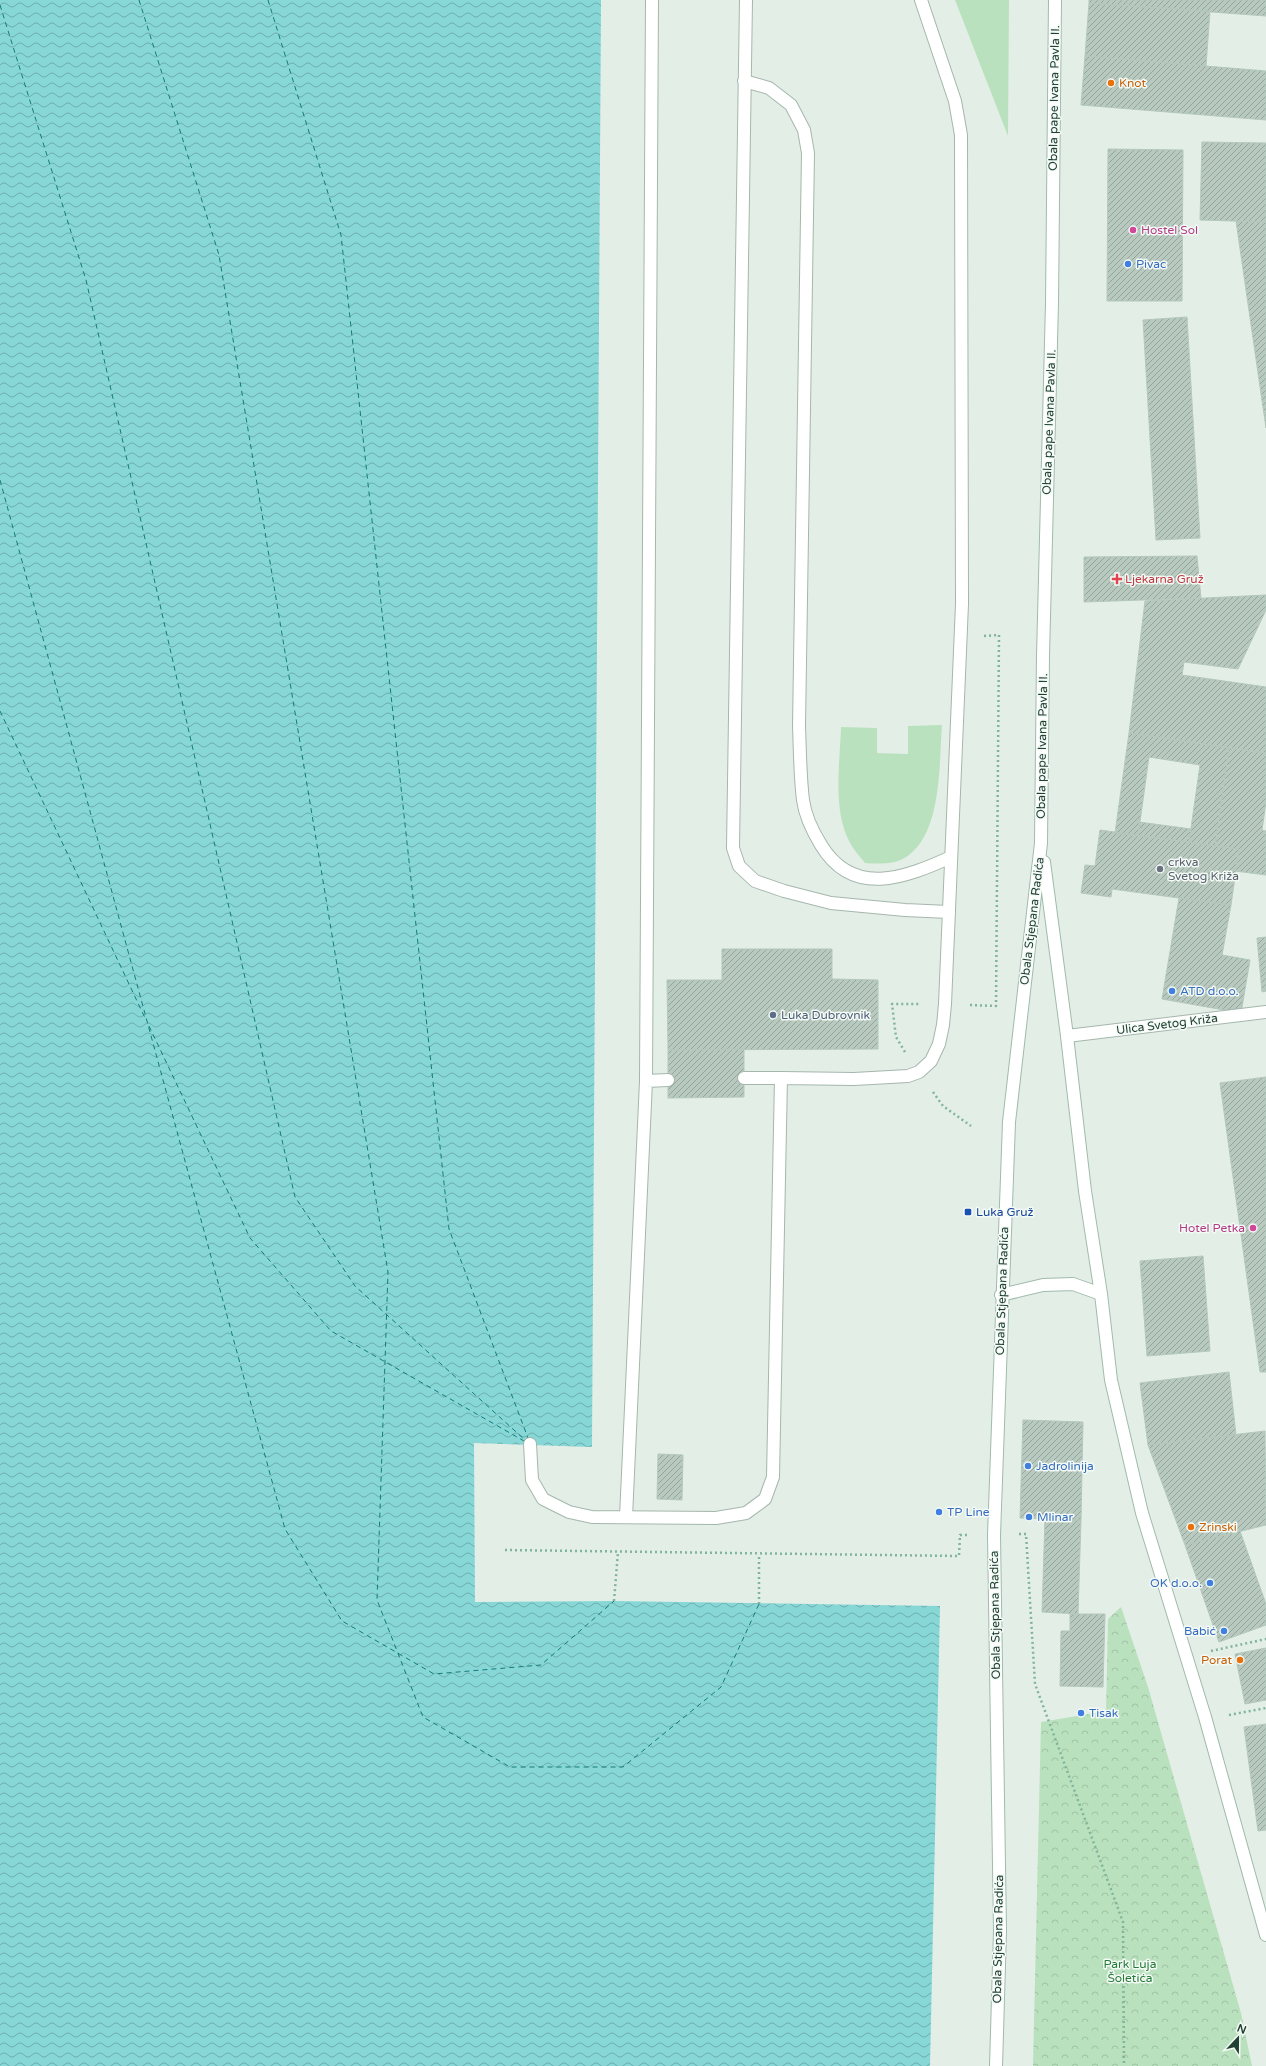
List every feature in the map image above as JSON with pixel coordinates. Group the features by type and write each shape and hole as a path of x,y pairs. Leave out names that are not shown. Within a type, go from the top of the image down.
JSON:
{"main road":[{"path":"626,1517 646,1081 652,0"},
{"path":"746,0 733,848 739,866 755,881 784,891 831,903 905,910 949,912"},
{"path":"744,1078 854,1079 908,1076 919,1072 931,1062 939,1044 943,1025 962,604 961,134 955,101 921,0"},
{"name":"Obala pape Ivana Pavla II.","path":"1042,843 1043,656 1052,302 1055,0"},
{"path":"744,81 769,88 791,106 804,130 808,153 799,726 803,802 814,833 829,858 847,873 867,878 890,878 918,872 951,857"},
{"name":"Obala Stjepana Radića","path":"1042,843 1085,1190 1101,1294 1111,1380 1142,1513 1205,1717 1266,1935"},
{"name":"Obala Stjepana Radića","path":"996,2066 1000,1931 994,1535 1001,1295 1009,1122 1042,843"},
{"name":"Ulica Svetog Križa","path":"1067,1036 1266,1012"},
{"path":"530,1444 532,1480 543,1499 569,1512 592,1517 716,1518 746,1513 765,1499 773,1477 781,1078"},
{"path":"646,1081 668,1080"},
{"path":"1001,1295 1043,1285 1073,1284 1101,1294"}],"path":[{"path":"506,1550 959,1556 960,1535 1026,1534 1035,1684 1123,1922 1124,2066"},
{"path":"614,1601 618,1552"},
{"path":"759,1554 759,1604"},
{"path":"1187,1656 1266,1639"},
{"path":"1205,1717 1266,1708"}],"green space":[{"path":"955,0 1009,0 1008,136"},
{"path":"942,725 937,795 928,829 920,844 909,855 899,861 882,864 865,863 850,843 844,830 841,816 838,786 841,727 877,728 877,753 908,754 908,726"},
{"name":"Park Luja Šoletića","path":"1121,1607 1148,1687 1241,2013 1252,2066 1033,2066 1041,1722 1106,1711 1108,1619"}],"water":[{"path":"0,0 601,0 592,1447 474,1443 475,1602 614,1601 940,1606 930,2066 0,2066"}],"building":[{"path":"1089,0 1266,0 1266,16 1089,3"},
{"path":"1089,3 1210,11 1206,66 1085,56"},
{"path":"1085,56 1266,71 1266,120 1081,105"},
{"path":"1202,142 1266,143 1266,222 1200,220"},
{"path":"1108,149 1183,150 1182,301 1107,301"},
{"path":"1236,221 1266,222 1266,428"},
{"path":"1187,317 1200,538 1156,540 1143,320"},
{"path":"1197,556 1201,598 1084,602 1084,557"},
{"path":"1266,595 1266,610 1238,669 1184,662 1182,675 1266,687 1266,753 1129,733 1145,601"},
{"path":"1129,733 1229,748 1215,846 1189,842 1200,765 1149,757 1138,836 1115,833"},
{"path":"1229,748 1266,753 1266,802 1262,830 1266,831 1266,875 1235,871 1239,849 1215,846"},
{"path":"1139,822 1191,829 1189,842 1138,836"},
{"name":"crkva Svetog Križa","path":"1100,830 1239,849 1231,905 1112,889 1111,897 1081,893 1085,865 1095,866"},
{"path":"1179,898 1231,905 1222,955 1250,960 1241,1013 1162,999"},
{"path":"1266,937 1266,991 1262,992 1257,938"},
{"name":"Luka Dubrovnik","path":"722,949 832,949 832,979 878,980 878,1049 668,1050 667,980 722,980"},
{"path":"744,1049 744,1097 668,1098 668,1050"},
{"name":"Hotel Petka","path":"1266,1077 1266,1372 1260,1372 1220,1083"},
{"path":"1203,1256 1210,1351 1147,1356 1140,1261"},
{"path":"1229,1372 1236,1435 1148,1445 1140,1383"},
{"path":"1023,1420 1083,1422 1081,1520 1020,1518"},
{"path":"1265,1431 1266,1525 1185,1545 1148,1445"},
{"path":"658,1454 683,1455 682,1500 657,1499"},
{"path":"1045,1519 1081,1520 1078,1614 1042,1612"},
{"path":"1240,1531 1266,1604 1266,1625 1219,1642 1185,1545"},
{"path":"1070,1614 1105,1614 1103,1687 1060,1686 1061,1631 1070,1631"},
{"path":"1266,1648 1266,1700 1245,1704 1235,1654"},
{"path":"1266,1724 1266,1830 1258,1831 1244,1727"}],"ferry route":[{"path":"139,0 219,255 388,1272 377,1600 423,1717 510,1767 623,1767 721,1687 759,1604"},
{"path":"268,0 341,235 449,1229 528,1438"},
{"path":"0,5 86,280 295,1197 355,1286 525,1440"},
{"path":"0,480 285,1529 342,1621 434,1674 541,1665 614,1601"},
{"path":"0,711 146,1020"},
{"path":"149,1026 250,1238 331,1331 524,1441"}],"place":[{"name":"Knot","path":"1111,83"},
{"name":"Hostel Sol","path":"1133,230"},
{"name":"Pivac","path":"1128,264"},
{"name":"Ljekarna Gruž","path":"1117,579"},
{"name":"crkva Svetog Križa","path":"1160,869"},
{"name":"ATD d.o.o.","path":"1172,991"},
{"name":"Luka Dubrovnik","path":"773,1015"},
{"name":"Luka Gruž","path":"968,1212"},
{"name":"Hotel Petka","path":"1253,1228"},
{"name":"Jadrolinija","path":"1028,1466"},
{"name":"TP Line","path":"939,1512"},
{"name":"Mlinar","path":"1029,1517"},
{"name":"Zrinski","path":"1191,1527"},
{"name":"OK d.o.o.","path":"1210,1583"},
{"name":"Babić","path":"1224,1631"},
{"name":"Porat","path":"1240,1660"},
{"name":"Tisak","path":"1081,1713"}]}
